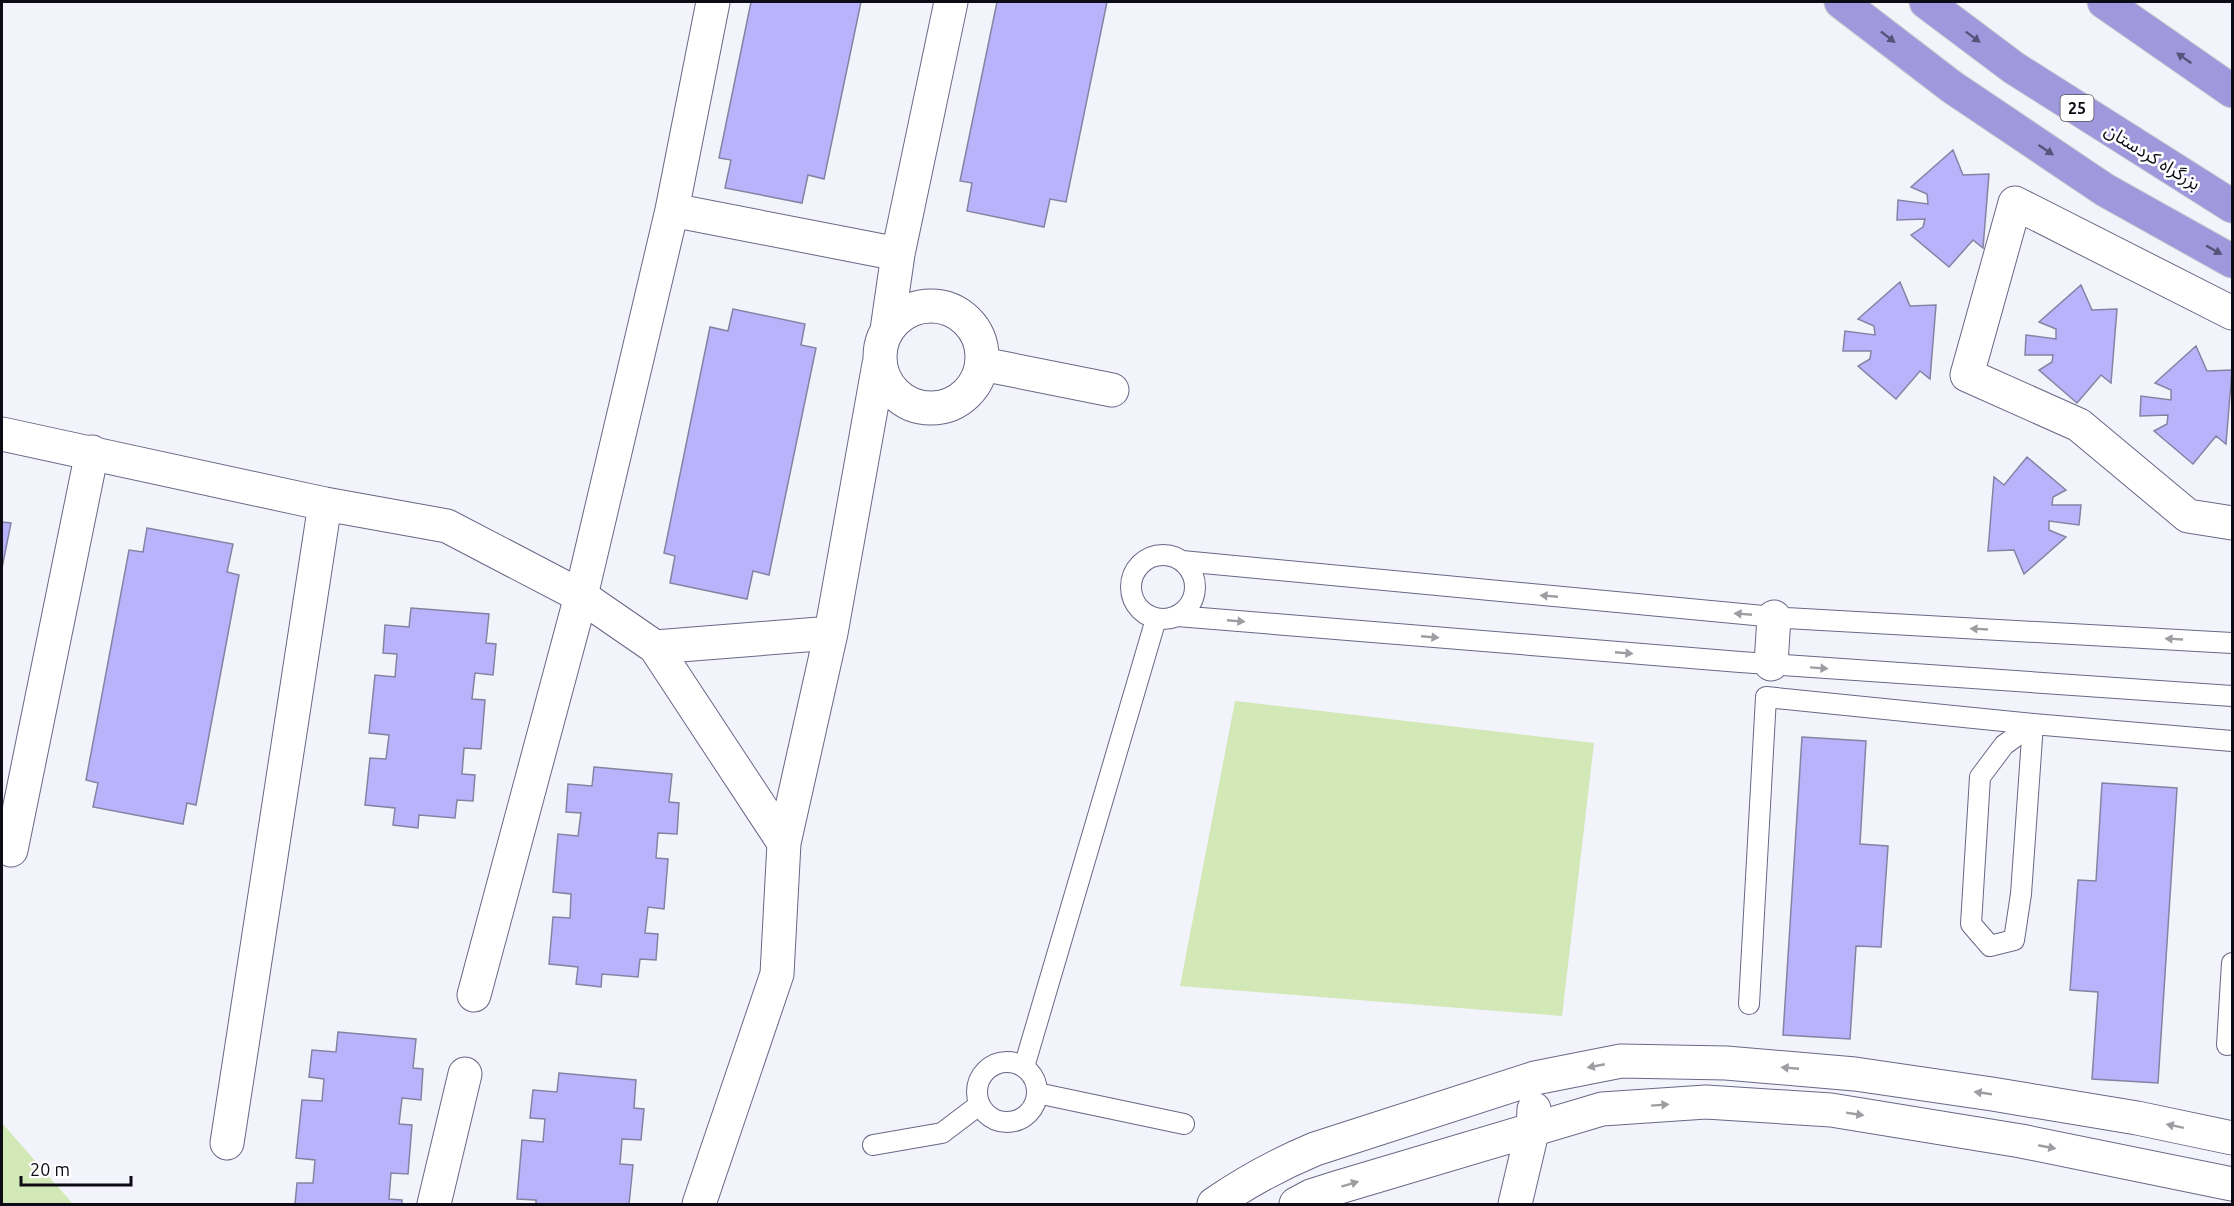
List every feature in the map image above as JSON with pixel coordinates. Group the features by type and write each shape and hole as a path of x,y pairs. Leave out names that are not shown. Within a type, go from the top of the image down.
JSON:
{"highway":[{"path":"1841,2 1952,87 2105,190 2232,261"},
{"name":"بزرگراه کردستان","path":"1926,2 2014,68 2232,206"},
{"path":"2104,2 2232,91"}],"street":[{"path":"474,995 581,596 672,210 713,2"},
{"path":"699,1204 777,974 784,843 831,633 879,364 880,346 887,330 898,254 951,2"},
{"path":"2232,313 2015,202 1967,375 2079,425 2188,516 2232,524"},
{"path":"672,210 898,254"},
{"path":"879,364 885,381 895,394 908,404 923,409 940,409 955,403 968,393 978,379 982,364 981,348 975,332 964,318 949,309 932,306 914,308 899,317 887,330"},
{"path":"982,364 1112,390"},
{"path":"2,434 325,504 447,526 581,596 655,647 784,843"},
{"path":"11,850 92,452"},
{"path":"227,1143 325,504"},
{"path":"1771,664 1774,617"},
{"path":"655,647 831,633"},
{"path":"1214,1204 1245,1183 1285,1161 1315,1149 1535,1078 1621,1061 1726,1063 1855,1074 1992,1094 2232,1138"},
{"path":"435,1204 465,1074"},
{"path":"1515,1204 1533,1128 1535,1078"},
{"path":"1296,1204 1311,1196 1602,1109 1706,1102 1831,1110 2021,1142 2232,1184"}],"lane":[{"path":"1182,561 1190,569 1195,590 1186,610 1167,620 1156,619 1138,609 1130,589 1131,579 1143,562 1162,555 1182,561 1774,617 2232,643"},
{"path":"1178,616 1771,664 2232,696"},
{"path":"1024,1067 1156,619"},
{"path":"1749,1004 1766,697 2232,741"},
{"path":"2033,724 2021,894 2014,940 1990,946 1971,924 1980,777 2004,745 2033,724"},
{"path":"2227,1045 2232,963"},
{"path":"1005,1061 1024,1067 1035,1083 1037,1093 1030,1112 1012,1122 1002,1123 993,1119 979,1105 976,1095 980,1076 995,1063 1005,1061"},
{"path":"1037,1093 1184,1124"},
{"path":"873,1145 942,1133 979,1105"}],"green space":[{"path":"1235,701 1594,743 1562,1016 1180,986"},
{"path":"2,1123 73,1204 2,1204"}],"building":[{"path":"751,2 861,2 824,179 808,175 802,203 725,188 731,160 719,158"},
{"path":"997,2 1107,2 1066,202 1050,199 1044,227 967,211 972,183 960,181"},
{"path":"1953,150 1963,175 1989,174 1983,248 1973,240 1949,267 1911,235 1923,227 1925,219 1897,220 1898,200 1928,204 1927,194 1911,187"},
{"path":"1900,282 1910,306 1936,305 1930,379 1920,371 1896,399 1858,366 1870,359 1871,351 1843,351 1845,331 1875,335 1874,326 1858,319"},
{"path":"2081,285 2092,310 2117,309 2111,383 2101,375 2077,403 2039,370 2052,362 2053,355 2025,355 2026,335 2056,339 2056,329 2039,322"},
{"path":"733,309 805,324 801,345 816,348 769,575 753,571 747,599 670,583 675,556 664,553 710,327 728,331"},
{"path":"2196,346 2207,371 2232,370 2226,444 2216,436 2193,464 2154,431 2167,424 2168,415 2140,416 2141,396 2171,400 2171,390 2155,383"},
{"path":"2027,457 2066,490 2053,497 2052,505 2081,505 2079,525 2049,521 2049,530 2066,537 2024,574 2014,550 1988,551 1994,477 2004,485"},
{"path":"2,522 11,523 2,568"},
{"path":"147,528 233,544 227,572 239,575 196,805 187,803 183,824 93,807 98,783 86,780 129,550 143,552"},
{"path":"411,608 489,614 486,643 496,644 493,675 475,673 472,699 485,700 481,749 464,748 462,774 475,775 473,801 457,800 455,818 419,815 418,828 393,825 395,808 365,805 370,758 386,759 389,735 369,733 375,675 395,677 397,654 383,653 385,625 409,627"},
{"path":"1802,737 1866,741 1860,844 1888,846 1881,947 1856,946 1850,1039 1783,1035"},
{"path":"594,767 672,774 669,802 679,803 677,834 658,833 656,858 668,859 664,909 648,907 645,933 658,934 656,960 640,959 638,977 602,974 601,987 576,984 578,967 549,964 553,917 570,918 571,894 553,892 558,834 578,836 581,813 566,812 568,784 592,786"},
{"path":"2102,783 2177,788 2158,1083 2092,1079 2098,992 2070,990 2078,880 2096,881"},
{"path":"338,1032 416,1039 413,1068 423,1069 421,1100 402,1098 399,1124 412,1125 408,1174 391,1173 389,1199 402,1200 402,1204 295,1204 297,1183 313,1183 315,1160 296,1158 302,1100 322,1101 324,1079 309,1077 312,1050 336,1052"},
{"path":"559,1073 636,1080 634,1108 644,1109 641,1140 622,1139 620,1164 633,1165 629,1204 536,1204 536,1200 517,1199 522,1140 543,1142 545,1119 530,1118 533,1090 557,1092"}]}
